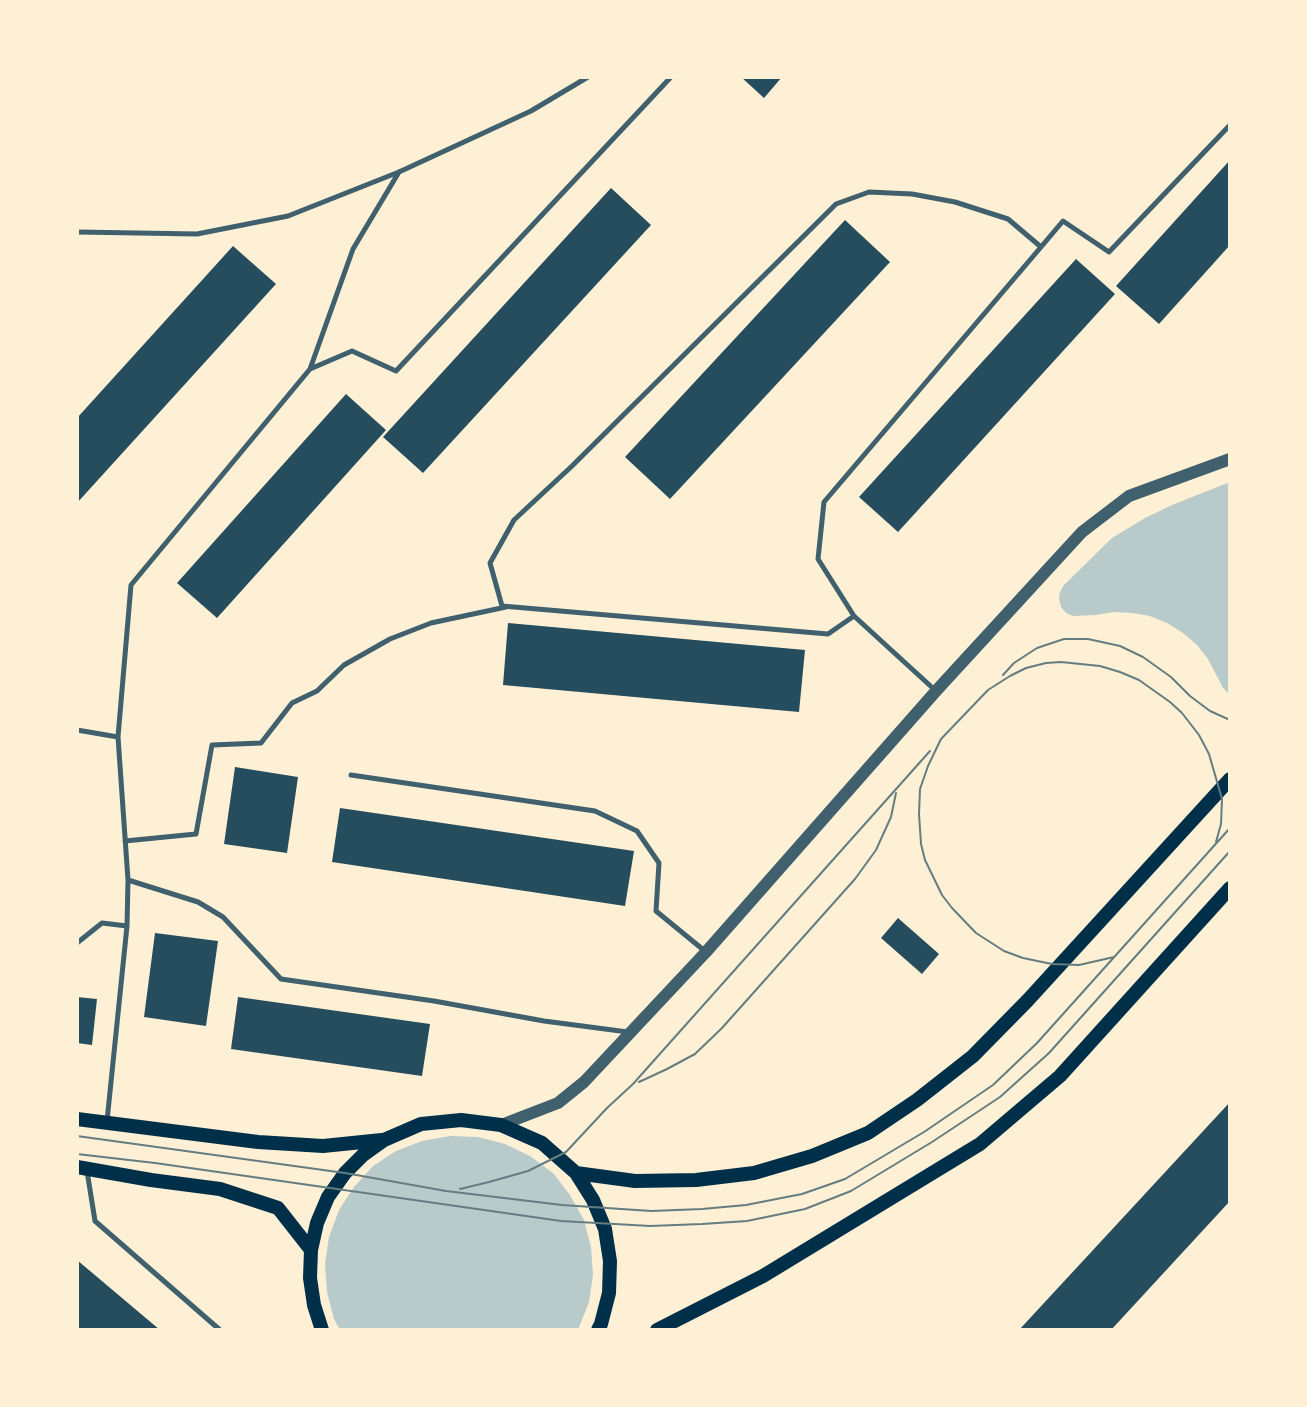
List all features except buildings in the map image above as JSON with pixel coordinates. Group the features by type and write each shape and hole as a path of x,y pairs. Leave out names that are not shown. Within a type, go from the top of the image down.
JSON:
{"main road":[{"path":"576,1173 635,1181 695,1180 754,1173 812,1156 868,1133 973,1056 1028,1000 1230,779"},
{"path":"657,1330 763,1276 980,1144 1060,1076 1230,888"},
{"path":"77,1119 258,1143 323,1146 384,1140"},
{"path":"322,1330 314,1305 310,1278 311,1250 317,1223 328,1197 345,1173 363,1155 384,1140 421,1124 461,1120 501,1125 542,1143 576,1173 593,1200 605,1229 610,1261 609,1293 598,1330"},
{"path":"82,1168 220,1189 278,1208 311,1250"}],"street":[{"path":"501,1125 558,1102 584,1082 706,952 936,691 1082,532 1129,496 1230,458"}],"lane":[{"path":"77,232 197,234 288,216 399,172 531,111 588,77"},
{"path":"310,369 352,351 397,371 671,77"},
{"path":"936,691 854,615 818,559 824,502 1063,221 1109,252 1230,125"},
{"path":"106,1124 127,926 128,880 118,737 131,585 310,369 353,249 399,172"},
{"path":"854,615 828,634 508,607 502,606 490,563 514,520 836,204 869,192 912,194 955,202 1008,219 1041,247"},
{"path":"125,841 196,834 212,745 261,743 292,703 317,691 344,665 390,639 431,623 508,607"},
{"path":"77,730 118,737"},
{"path":"351,775 595,811 637,831 659,863 656,911 706,952"},
{"path":"128,880 198,902 223,917 281,979 629,1033"},
{"path":"77,943 102,923 127,926"},
{"path":"82,1168 95,1222 220,1330"}],"shaded area":[{"path":"1230,482 1230,695 1197,645 1167,623 1132,613 1073,616 1061,607 1059,599 1064,585 1112,538 1172,505"},
{"path":"450,1136 478,1137 505,1144 530,1156 553,1173 570,1195 584,1220 591,1247 593,1275 589,1302 578,1330 340,1330 334,1319 327,1292 325,1264 329,1237 339,1210 354,1187 373,1166 396,1151 422,1141"}],"tram line":[{"path":"1003,675 1014,663 1037,648 1064,639 1088,639 1120,646 1143,657 1210,711 1230,720"},
{"path":"1114,957 1079,965 1052,964 1023,958 1004,951 976,933 952,908 942,895 925,860 919,814 920,789 941,739 988,690 1026,668 1061,662 1100,666 1120,672 1139,680 1170,702 1199,735 1209,754 1222,799 1221,824 1216,842"},
{"path":"460,1189 528,1171 566,1152 633,1084 930,751"},
{"path":"639,1082 695,1054 722,1028 855,879 876,850 891,817 896,793"},
{"path":"77,1136 345,1173 446,1191 562,1205 651,1211 702,1209 746,1205 802,1194 845,1179 924,1132 993,1085 1037,1043 1230,828"},
{"path":"77,1154 561,1221 650,1226 702,1224 747,1221 805,1209 851,1191 1000,1097 1049,1053 1230,851"}]}
